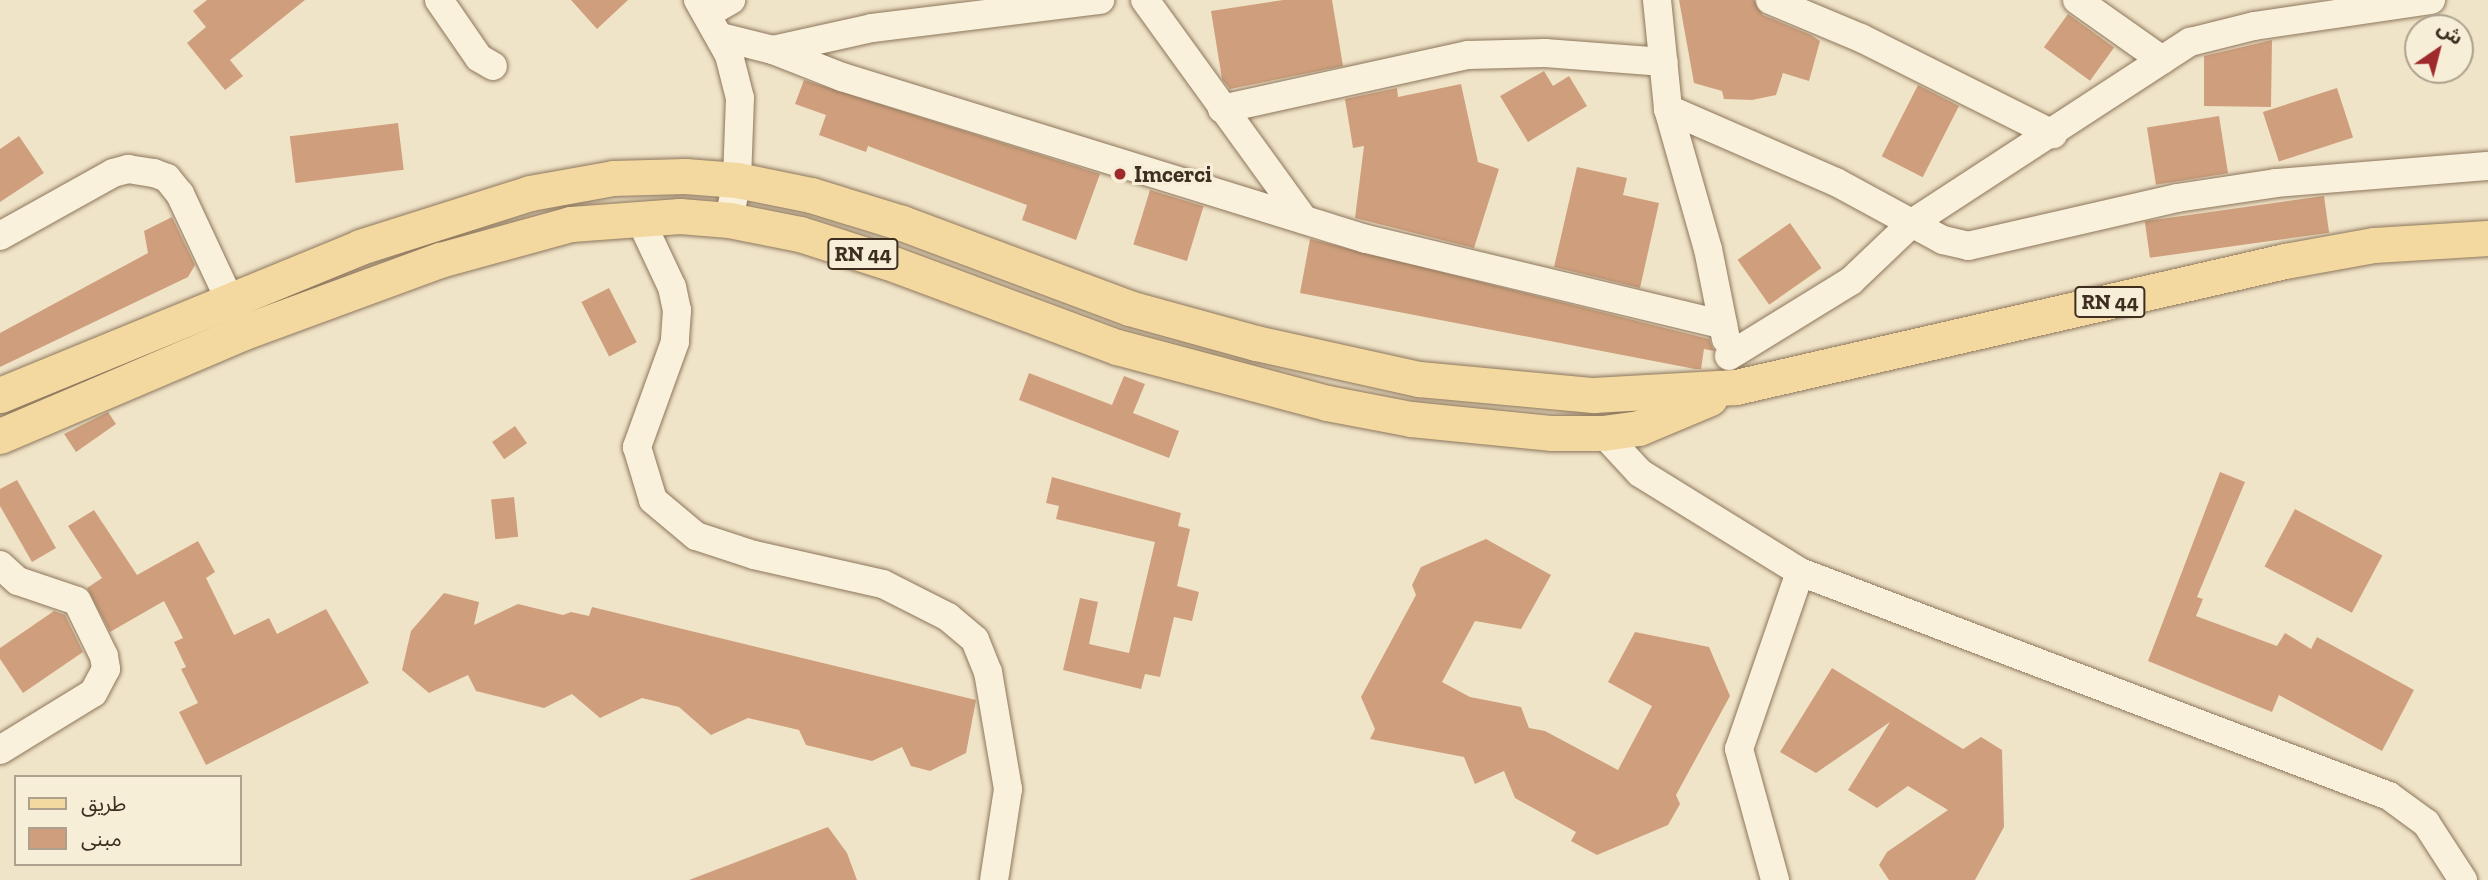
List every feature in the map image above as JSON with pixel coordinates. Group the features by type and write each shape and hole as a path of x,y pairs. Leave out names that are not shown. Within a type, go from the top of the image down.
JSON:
{"main road":[{"name":"RN 44","path":"0,395 230,297 373,242 530,192 614,178 737,180 811,195 902,223 1129,308 1337,363 1419,379 1558,393 1732,372 2285,261 2405,243 2488,238"},
{"name":"RN 44","path":"0,436 244,332 479,247 570,224 639,217 729,220 800,234 888,262 1117,347 1327,403 1412,419 1552,433 1603,433 1639,428 1732,372"}],"street":[{"path":"439,0 480,58 493,66"},
{"path":"774,50 872,29 1100,0"},
{"path":"1657,0 1668,109 1709,249 1732,372 1851,281 1912,223 2053,134 2190,42 2216,34 2431,0"},
{"path":"1770,0 1861,38 2053,134"},
{"path":"2077,0 2162,60"},
{"path":"1154,2 1222,108 1304,220"},
{"path":"714,13 774,50 842,77 1304,220 1433,256 1723,325"},
{"path":"714,13 740,99 737,180 729,220"},
{"path":"1222,108 1468,55 1545,53 1664,62"},
{"path":"1668,109 1836,182 1943,240 1968,246 2177,198 2276,183 2488,166"},
{"path":"0,236 113,173 139,169 174,185 230,297 244,332"},
{"path":"639,217 673,287 677,310 675,342 637,447 653,500 671,520 696,536 892,588 948,617 975,640 988,672 1008,789 994,880"},
{"path":"2405,243 2488,220"},
{"path":"1603,433 1640,472 1801,572 2389,796 2426,823 2463,880"},
{"path":"0,565 18,581 77,601 104,656 106,669 93,693 0,750"},
{"path":"1775,880 1739,749 1801,572"}],"building":[{"path":"207,0 305,0 230,60 243,76 225,90 187,43 206,27 193,11"},
{"path":"571,0 628,0 597,29"},
{"path":"1283,0 1332,0 1343,66 1230,89 1222,79 1211,11"},
{"path":"1679,0 1754,0 1763,15 1811,35 1820,41 1809,81 1783,73 1776,95 1752,100 1724,99 1722,91 1694,83"},
{"path":"2068,14 2114,48 2090,81 2044,47"},
{"path":"2272,40 2271,107 2204,106 2204,56"},
{"path":"1544,71 1553,86 1569,76 1587,106 1528,142 1500,96"},
{"path":"804,80 1100,174 1076,240 1022,220 1027,205 868,146 866,152 819,135 826,115 795,104"},
{"path":"1461,84 1478,162 1499,169 1474,248 1355,218 1364,146 1353,148 1345,99 1397,88 1398,97"},
{"path":"1918,85 1959,106 1923,177 1882,156"},
{"path":"2337,88 2353,137 2279,162 2263,112"},
{"path":"2219,116 2228,173 2156,185 2147,127"},
{"path":"398,123 404,170 296,183 290,136"},
{"path":"19,136 44,173 0,202 0,149"},
{"path":"1577,167 1627,178 1623,195 1659,203 1640,288 1554,267"},
{"path":"1150,190 1204,206 1187,261 1133,245"},
{"path":"2324,196 2329,233 2150,258 2145,221"},
{"path":"172,217 195,265 188,277 0,367 0,333 148,253 144,231"},
{"path":"1790,223 1822,268 1769,305 1738,260"},
{"path":"1310,239 1709,339 1714,351 1704,349 1701,369 1695,369 1300,293"},
{"path":"609,288 637,342 609,356 581,302"},
{"path":"1029,373 1112,405 1124,376 1145,384 1133,413 1179,431 1169,458 1019,400"},
{"path":"108,412 116,424 76,452 64,434"},
{"path":"515,426 527,443 504,459 492,442"},
{"path":"2220,472 2245,482 2197,597 2203,599 2196,616 2277,646 2285,633 2311,649 2317,637 2414,690 2382,751 2279,695 2272,712 2148,661"},
{"path":"1052,477 1181,513 1178,526 1190,529 1177,586 1199,592 1192,621 1174,617 1160,677 1145,674 1141,689 1063,670 1080,598 1098,602 1089,644 1129,653 1155,542 1056,519 1059,506 1046,503"},
{"path":"17,480 56,548 32,562 0,506 0,489"},
{"path":"514,497 518,537 495,539 491,499"},
{"path":"2295,509 2382,555 2352,613 2264,566"},
{"path":"94,510 137,575 198,541 215,572 206,578 234,635 269,618 277,634 326,609 369,683 206,765 179,712 198,703 181,669 186,667 174,642 183,638 164,601 110,632 87,588 102,578 68,526"},
{"path":"1486,539 1551,575 1521,629 1475,621 1442,682 1470,697 1521,707 1529,728 1545,731 1618,770 1652,706 1608,682 1635,632 1709,647 1730,696 1676,795 1680,804 1668,825 1597,855 1571,841 1576,832 1515,798 1504,771 1475,784 1464,757 1370,739 1375,729 1361,697 1416,595 1412,585 1421,567"},
{"path":"444,593 479,602 474,625 518,604 563,615 571,612 589,616 592,607 976,700 966,753 930,771 911,766 902,747 872,761 806,745 799,730 748,718 711,735 679,707 642,698 600,718 572,694 544,708 476,691 468,675 429,693 402,670 411,631"},
{"path":"54,611 65,615 83,652 23,693 0,659 0,648"},
{"path":"1832,668 1963,749 1981,737 2002,750 2004,827 1975,880 1889,880 1879,865 1887,852 1948,810 1908,786 1877,808 1848,790 1890,722 1816,773 1780,752"},
{"path":"828,827 847,853 857,880 689,880"}],"place":[{"name":"Imcerci","path":"1120,174"}]}
